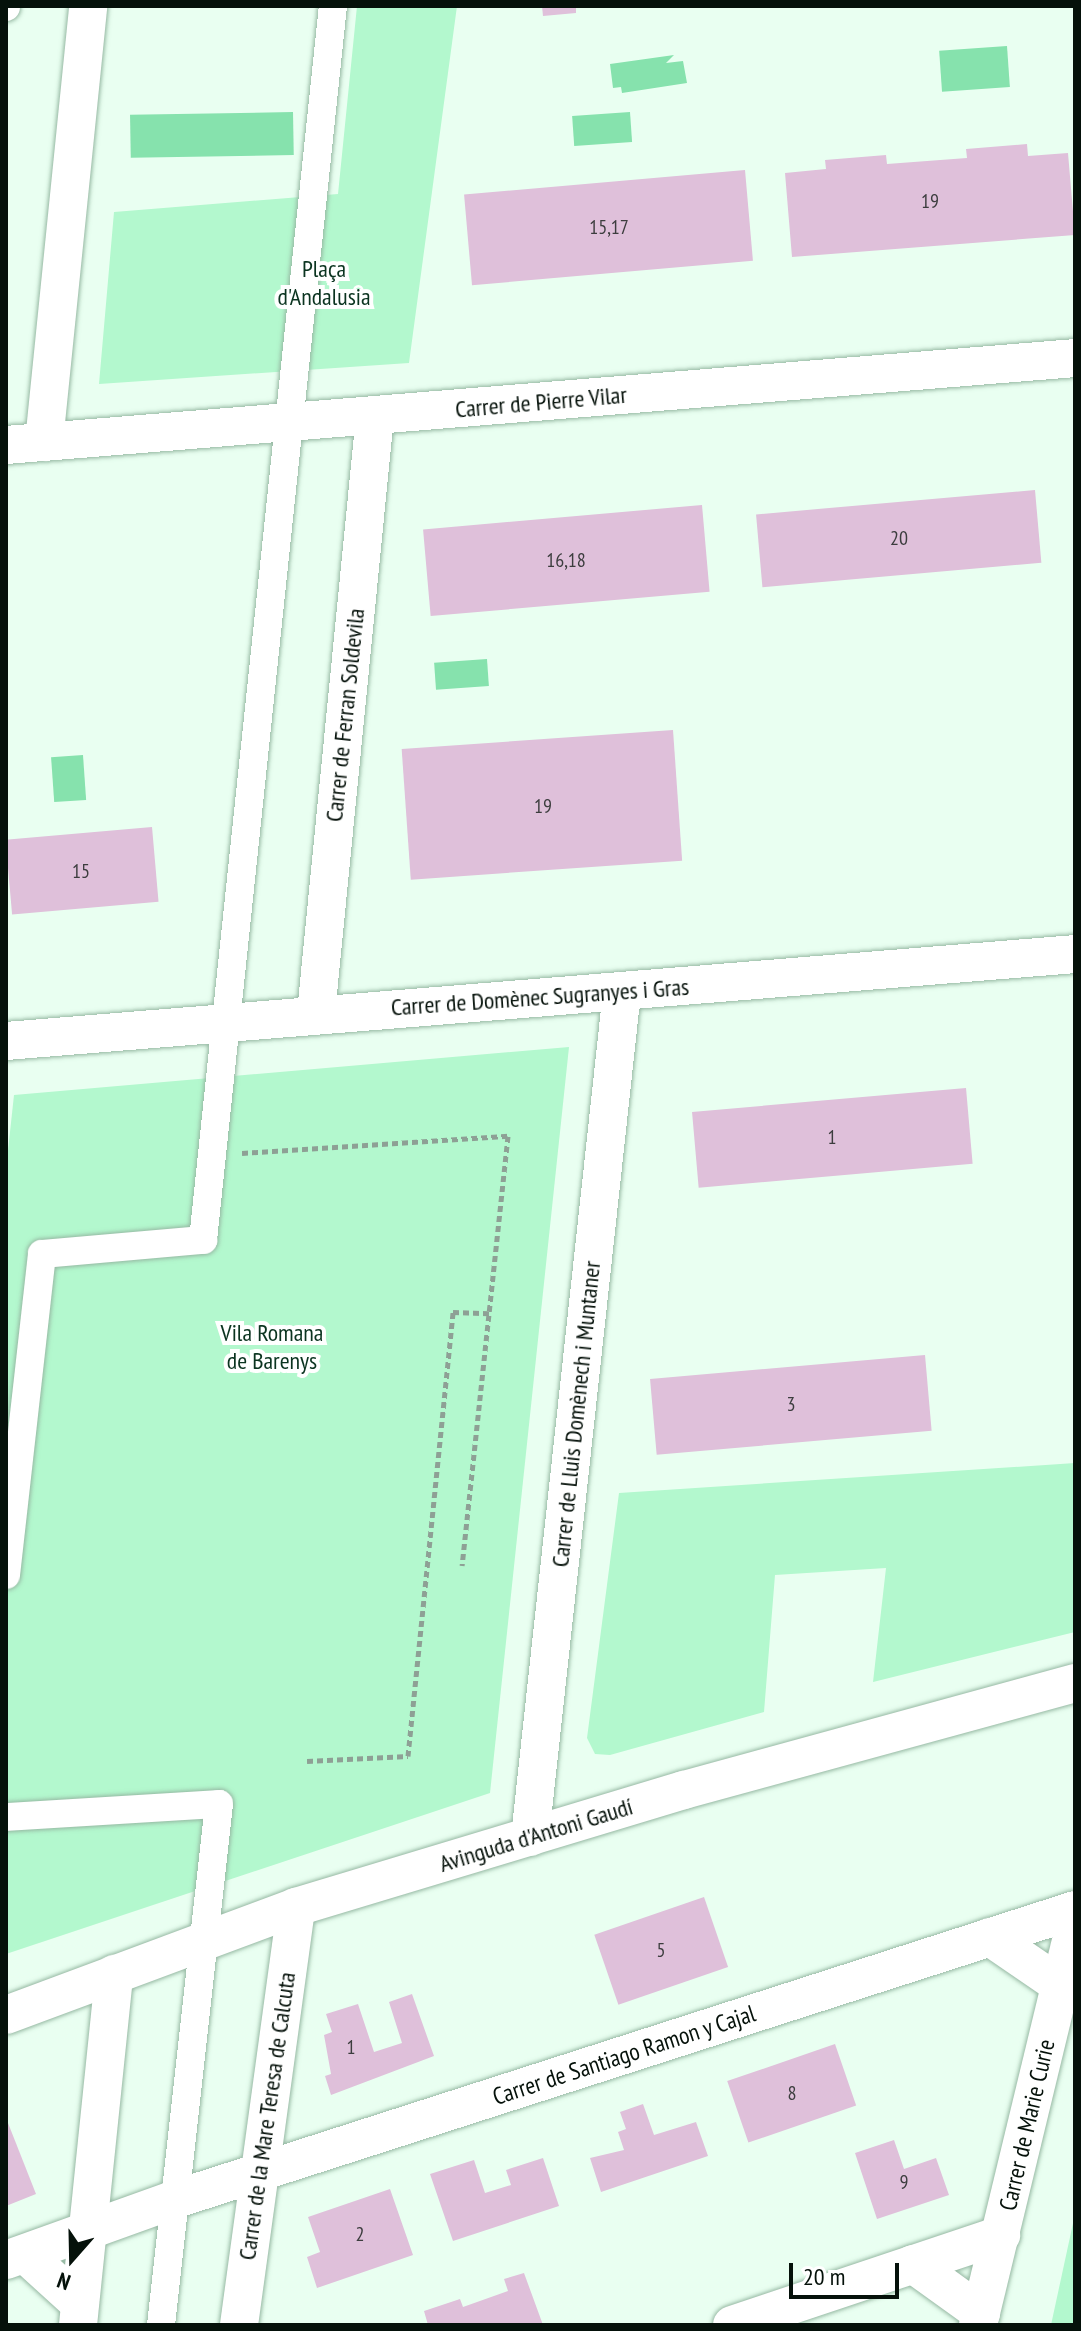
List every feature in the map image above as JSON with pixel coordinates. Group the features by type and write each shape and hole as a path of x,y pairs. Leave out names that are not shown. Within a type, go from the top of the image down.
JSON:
{"street":[{"path":"44,442 88,6"},
{"path":"6,1575 42,1254 203,1240 286,423 333,6"},
{"name":"Carrer de Pierre Vilar","path":"6,445 1075,358"},
{"name":"Carrer de Ferran Soldevila","path":"316,1013 375,416"},
{"name":"Carrer de Domènec Sugranyes i Gras","path":"6,1041 316,1013 1075,954"},
{"name":"Carrer de Lluis Domènech i Muntaner","path":"530,1837 622,991"},
{"name":"Avinguda d'Antoni Gaudí","path":"6,2015 296,1907 530,1837 1075,1683"},
{"path":"6,1817 219,1804 161,2325"},
{"name":"Carrer de la Mare Teresa de Calcuta","path":"239,2325 265,2114 296,1907"},
{"name":"Carrer de Santiago Ramon y Cajal","path":"15,2257 173,2200 1075,1910"},
{"name":"Carrer de Marie Curie","path":"980,2319 1075,1924"},
{"path":"990,1937 1060,1985"},
{"path":"79,2314 114,1974"},
{"path":"265,2114 308,2156"},
{"path":"732,2325 1001,2235"},
{"path":"15,2257 79,2314"},
{"path":"913,2264 980,2319"}],"path":[{"path":"211,1155 508,1136 462,1566"},
{"path":"307,1761 408,1756 453,1312 489,1313"}],"green space":[{"name":"Plaça d'Andalusia","path":"357,6 457,6 409,363 99,384 114,212 338,194"},
{"name":"Vila Romana de Barenys","path":"569,1047 490,1793 6,1954 6,1169 14,1095"},
{"path":"1075,1463 1075,1632 873,1682 886,1568 775,1575 764,1712 610,1755 595,1754 587,1738 619,1493"},
{"path":"1075,2214 1075,2325 1051,2325"}],"shaded area":[{"path":"1007,46 1010,87 942,92 939,51"},
{"path":"674,55 666,63 683,61 687,83 622,93 621,87 613,88 610,64"},
{"path":"293,112 294,155 131,158 130,115"},
{"path":"630,112 632,142 574,146 572,116"},
{"path":"487,659 489,686 436,690 434,663"},
{"path":"83,755 86,800 54,802 51,757"}],"building":[{"path":"542,6 576,6 576,13 543,16"},
{"path":"1027,144 1028,156 1068,153 1075,235 792,257 785,173 826,169 825,160 886,155 887,164 967,158 966,149"},
{"path":"745,170 753,261 472,285 464,195"},
{"path":"1035,490 1041,563 762,587 756,514"},
{"path":"702,505 710,592 431,616 423,529"},
{"path":"673,730 682,861 411,880 402,749"},
{"path":"152,827 159,902 12,915 6,840"},
{"path":"966,1088 973,1164 699,1188 692,1112"},
{"path":"925,1355 932,1431 657,1455 650,1379"},
{"path":"704,1897 728,1967 618,2005 594,1935"},
{"path":"412,1994 434,2056 331,2095 325,2076 331,2074 324,2035 332,2032 326,2014 358,2004 374,2052 402,2043 389,2002"},
{"path":"835,2044 856,2105 748,2143 727,2081"},
{"path":"643,2104 654,2135 696,2122 708,2156 601,2192 590,2158 624,2150 618,2132 626,2129 620,2112"},
{"path":"6,2124 36,2194 6,2206"},
{"path":"894,2140 904,2169 936,2158 949,2195 877,2219 855,2153"},
{"path":"543,2158 559,2206 453,2241 430,2174 474,2160 485,2193 511,2185 506,2170"},
{"path":"390,2189 413,2255 317,2288 307,2257 320,2252 308,2217"},
{"path":"524,2273 543,2325 428,2325 424,2311 460,2299 463,2307 508,2291 504,2279"}]}
